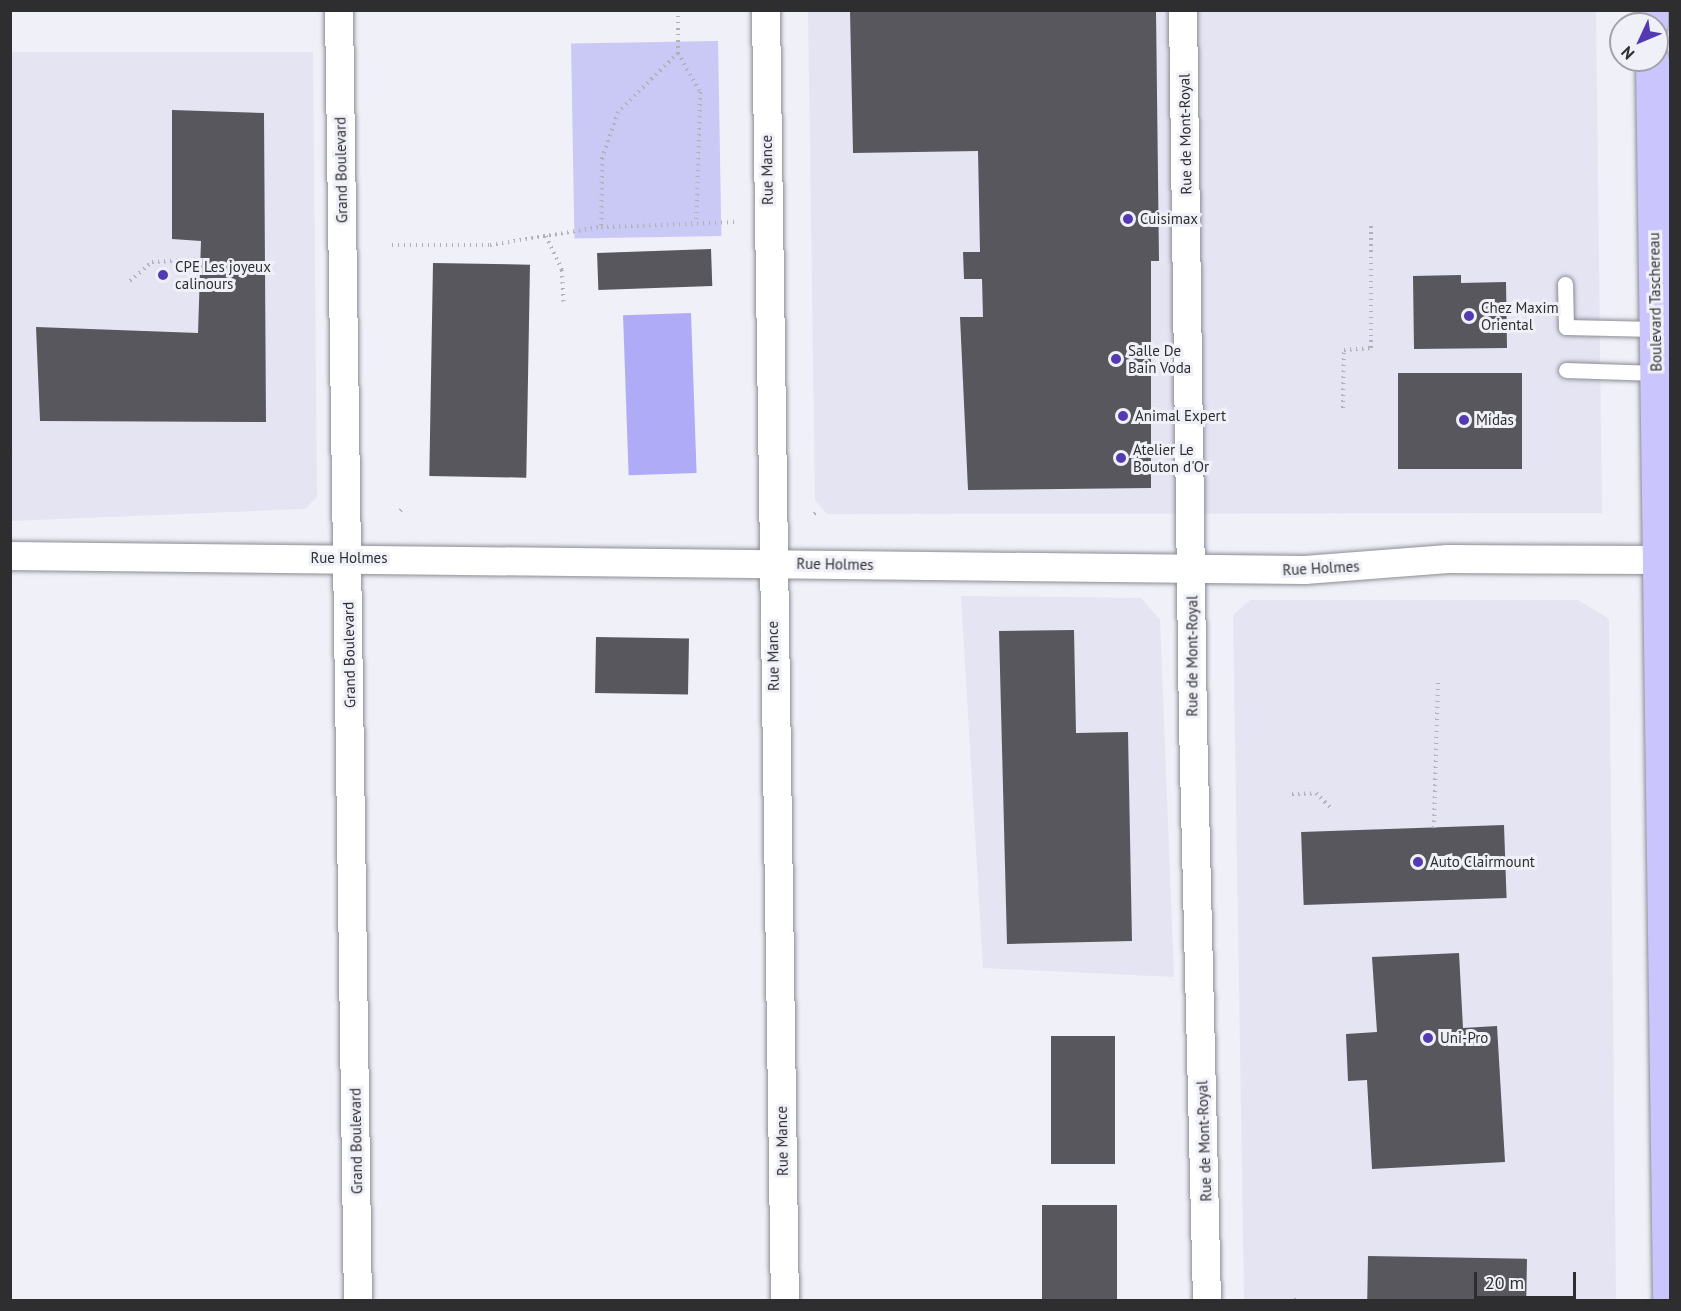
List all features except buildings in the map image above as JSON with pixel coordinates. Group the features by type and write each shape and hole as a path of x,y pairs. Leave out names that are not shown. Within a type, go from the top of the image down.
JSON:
{"main road":[{"name":"Boulevard Taschereau","path":"1652,72 1670,1300"}],"street":[{"name":"Grand Boulevard","path":"339,10 358,1300"},
{"name":"Rue Mance","path":"766,10 771,562 785,1300"},
{"name":"Rue de Mont-Royal","path":"1183,10 1207,1300"},
{"name":"Rue Holmes","path":"10,556 771,562 1192,570 1305,570 1448,559 1658,560"}],"lane":[{"path":"1565,284 1566,327 1656,329"},
{"path":"1566,370 1657,373"}],"path":[{"path":"678,10 678,53 700,92 696,224"},
{"path":"601,227 602,158 618,112 678,53"},
{"path":"392,245 490,245 601,227 738,222"},
{"path":"1343,408 1344,350 1371,348 1371,223"},
{"path":"546,236 562,270 564,303"},
{"path":"130,281 152,262 200,259"},
{"path":"1434,828 1438,683"},
{"path":"1292,794 1316,793 1331,808"},
{"path":"1295,1300 1299,1297"}],"shaded area":[{"path":"808,11 1596,11 1602,513 827,514 815,500"},
{"path":"718,41 721,236 574,239 571,44"},
{"name":"CPE Les joyeux calinours","path":"10,52 313,52 317,497 305,509 11,521"},
{"path":"691,313 697,473 629,475 623,315"},
{"path":"961,596 1141,598 1160,620 1174,977 983,968"},
{"path":"1250,600 1578,600 1609,619 1616,1300 1244,1300 1233,615"}],"place":[{"name":"Cuisimax","path":"1128,219"},
{"name":"CPE Les joyeux calinours","path":"163,275"},
{"name":"Chez Maxim Oriental","path":"1469,316"},
{"name":"Salle De Bain Voda","path":"1116,359"},
{"name":"Animal Expert","path":"1123,416"},
{"name":"Midas","path":"1464,420"},
{"name":"Atelier Le Bouton d'Or","path":"1121,458"},
{"name":"Auto Clairmount","path":"1418,862"},
{"name":"Uni-Pro","path":"1428,1038"}]}
